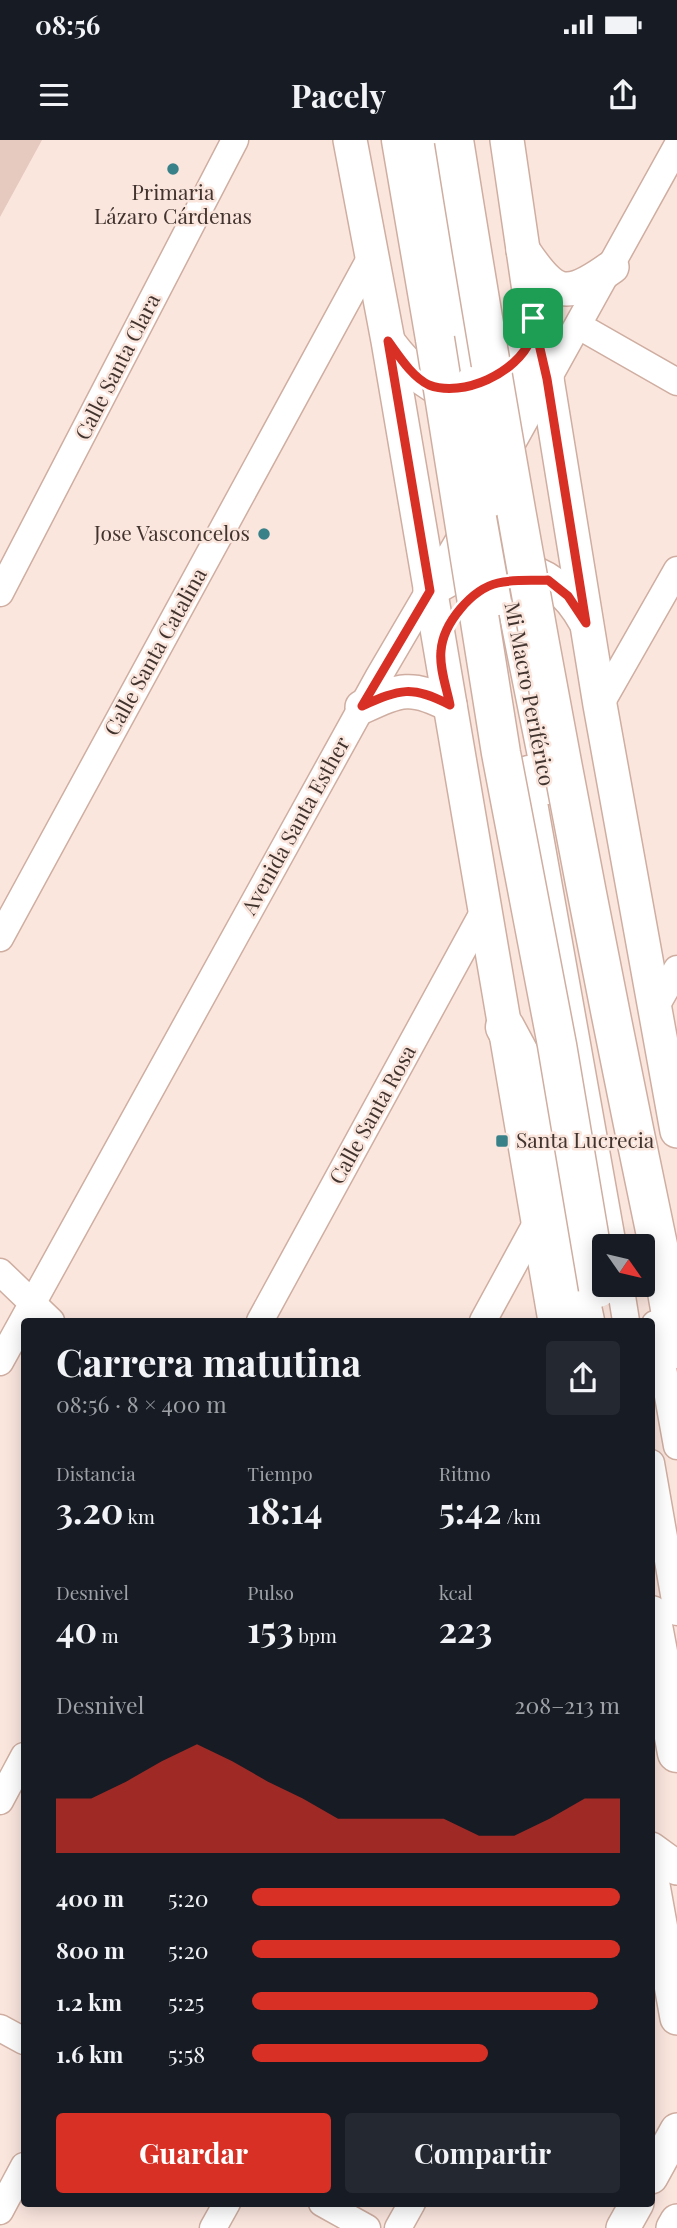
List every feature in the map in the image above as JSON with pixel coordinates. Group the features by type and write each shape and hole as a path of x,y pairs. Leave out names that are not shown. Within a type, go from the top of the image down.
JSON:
{"highway":[{"path":"401,140 501,753 557,1045 602,1304"},
{"path":"454,140 546,680 614,1035 644,1234"},
{"path":"505,1027 534,1082 602,1304"},
{"path":"655,1280 677,1349"},
{"path":"655,1636 677,1753"}],"main road":[{"path":"350,140 388,341 554,1318"},
{"path":"507,140 533,318 547,379 600,705 677,1131"},
{"path":"523,249 547,283 562,290 590,284 612,267"},
{"path":"388,341 411,370 468,387 501,372 532,338 533,318"},
{"path":"453,381 453,395 484,400 515,394 547,379"},
{"path":"430,591 461,573 493,566 526,570 548,580 568,596 586,623"},
{"path":"441,650 452,622 466,603 483,589 499,583 548,580"},
{"path":"362,706 399,690 423,691 450,705"},
{"path":"655,1852 677,1868"},
{"path":"655,1914 661,1974 677,2018"},
{"path":"663,2160 677,2130"},
{"path":"623,2228 634,2207"},
{"path":"673,2228 677,2221"}],"street":[{"name":"Calle Santa Clara","path":"0,593 235,140"},
{"name":"Mi Macro Periférico","path":"417,140 453,381 643,1234"},
{"name":"Mi Macro Periférico","path":"429,140 453,381"},
{"name":"Avenida Santa Esther","path":"25,1318 362,706 430,591 677,146"},
{"name":"Calle Santa Catalina","path":"0,939 372,255"},
{"path":"579,326 677,383"},
{"path":"600,705 677,570"},
{"name":"Mi Macro Periférico","path":"504,601 611,1234"},
{"name":"Calle Santa Rosa","path":"262,1318 485,909"},
{"path":"655,1008 677,969"},
{"path":"485,1318 538,1220"},
{"path":"0,1272 48,1318"},
{"name":"Mi Macro Periférico","path":"654,1297 677,1447"},
{"path":"602,1304 622,1318"},
{"name":"Avenida Santa Esther","path":"8,1353 21,1326"},
{"path":"655,1486 677,1612"},
{"path":"0,1801 21,1762"},
{"path":"0,2028 21,2039"},
{"path":"0,2211 21,2172"},
{"path":"214,2228 225,2207"},
{"path":"329,2207 367,2228"},
{"path":"398,2228 410,2207"}],"shaded area":[{"path":"0,140 42,140 0,217"}],"place":[{"name":"Primaria Lázaro Cárdenas","path":"173,169"},
{"name":"Jose Vasconcelos","path":"264,534"},
{"name":"Santa Lucrecia","path":"502,1141"}],"route":[{"path":"533,318 547,379 586,623 568,596 548,580 499,583 483,589 466,603 452,622 441,650 450,705 423,691 399,690 362,706 430,591 388,341 411,370 431,386 468,387 501,372 526,348 532,338 533,318"}]}
